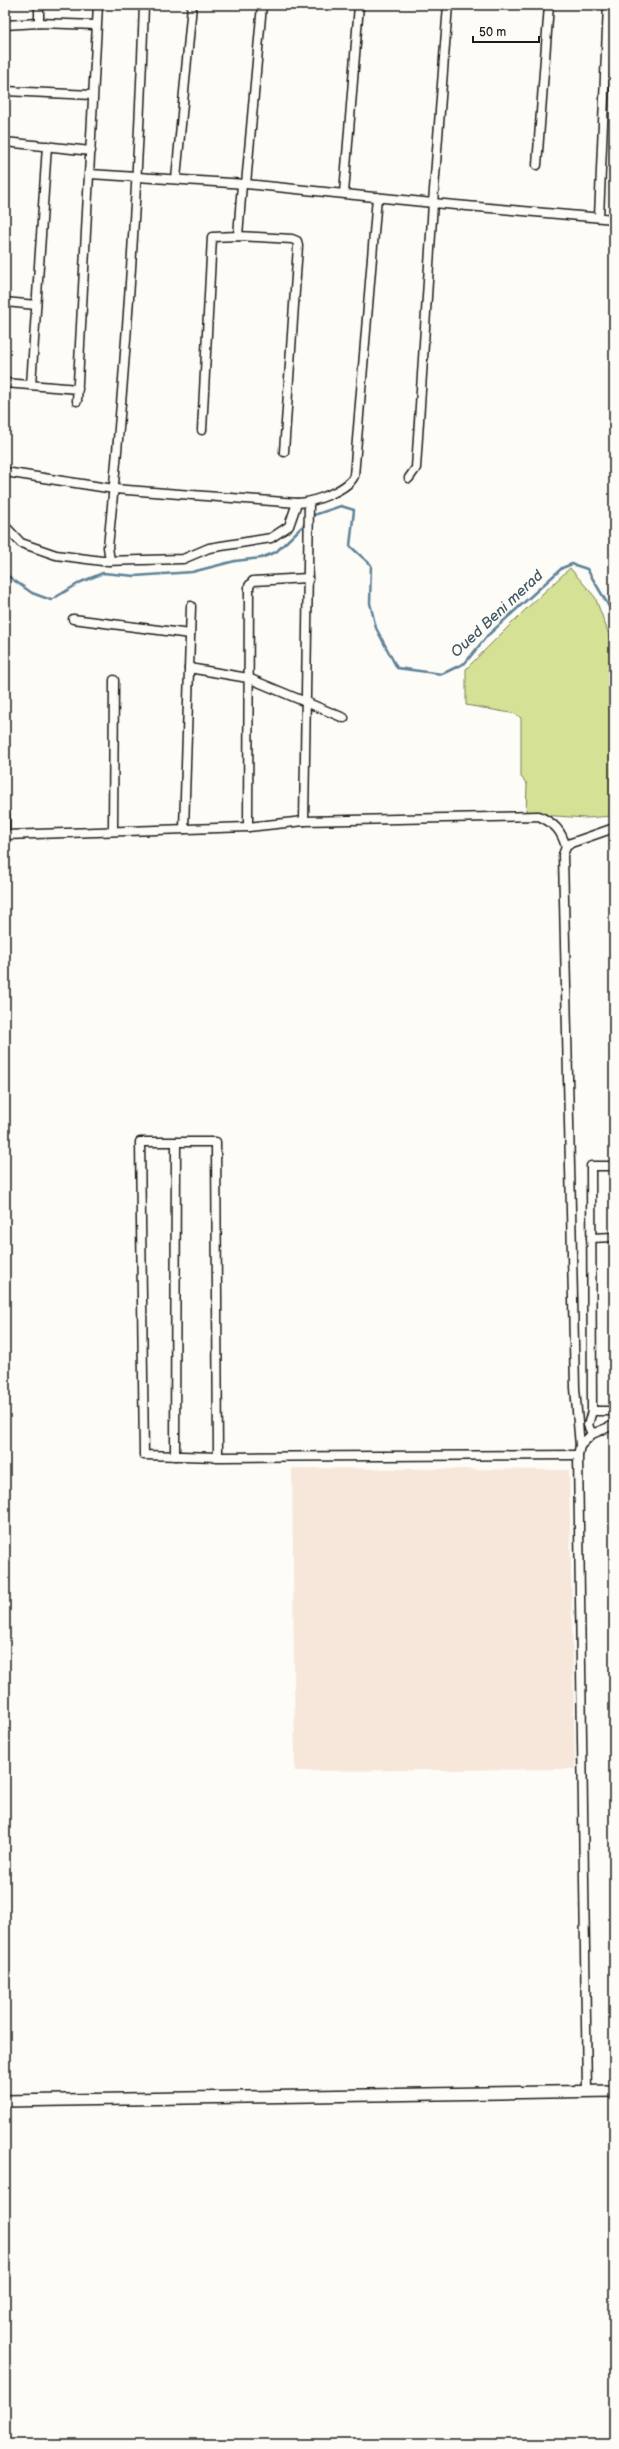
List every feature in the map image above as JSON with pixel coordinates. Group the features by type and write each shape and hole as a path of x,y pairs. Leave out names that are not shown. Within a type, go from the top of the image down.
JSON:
{"street":[{"path":"38,23 39,5"},
{"path":"77,401 90,174 92,95 98,5"},
{"path":"110,561 108,547 123,389 137,177 144,5"},
{"path":"176,179 192,5"},
{"path":"238,236 262,5"},
{"path":"344,194 359,5"},
{"path":"408,478 416,468 432,203 448,5"},
{"path":"537,165 549,5"},
{"path":"599,217 608,5"},
{"path":"5,25 38,23 96,25"},
{"path":"5,92 92,95"},
{"path":"5,142 91,151"},
{"path":"31,385 47,146"},
{"path":"90,174 244,184 432,203 614,218"},
{"path":"5,472 114,489 297,503 309,503 346,486 354,476 377,197"},
{"path":"202,430 211,240 215,235 292,239 297,241 298,246 284,452"},
{"path":"5,302 36,305"},
{"path":"5,383 78,389"},
{"path":"5,526 21,543 56,555 110,561 183,559 209,548 271,538 289,526 297,503"},
{"path":"304,821 309,503"},
{"path":"248,827 248,678 250,583 253,581 308,578"},
{"path":"184,829 191,606"},
{"path":"73,619 190,634"},
{"path":"189,668 248,678 344,718"},
{"path":"113,831 114,680"},
{"path":"5,814 5,835 248,827 304,821 539,816 554,823 562,832 566,847"},
{"path":"587,2092 579,1450 583,1424 575,1372 563,855 566,847 571,843 614,828"},
{"path":"218,1457 216,1142 140,1142 144,1455 218,1457 579,1450 592,1434 614,1425"},
{"path":"175,1456 176,1142"},
{"path":"583,1424 592,1411 591,1166 614,1166"},
{"path":"591,1238 614,1237"},
{"path":"592,1411 614,1411"},
{"path":"583,1424 592,1434"},
{"path":"5,2102 614,2091"}],"shaded area":[{"path":"292,1468 569,1470 575,1769 295,1771"}],"green space":[{"path":"570,568 595,597 614,648 614,655 609,666 614,678 614,815 612,816 586,818 526,814 527,784 521,777 521,718 516,714 466,705 466,669 525,610"}],"waterway":[{"name":"Oued Beni merad","path":"311,516 341,506 354,510 350,546 371,565 370,603 376,628 397,668 442,674 465,663 487,636 562,568 572,564 587,569 614,615"},
{"name":"Oued Beni merad","path":"5,574 32,593 51,600 81,582 103,573 135,576 192,572 235,561 261,558 276,552 305,524"}]}
